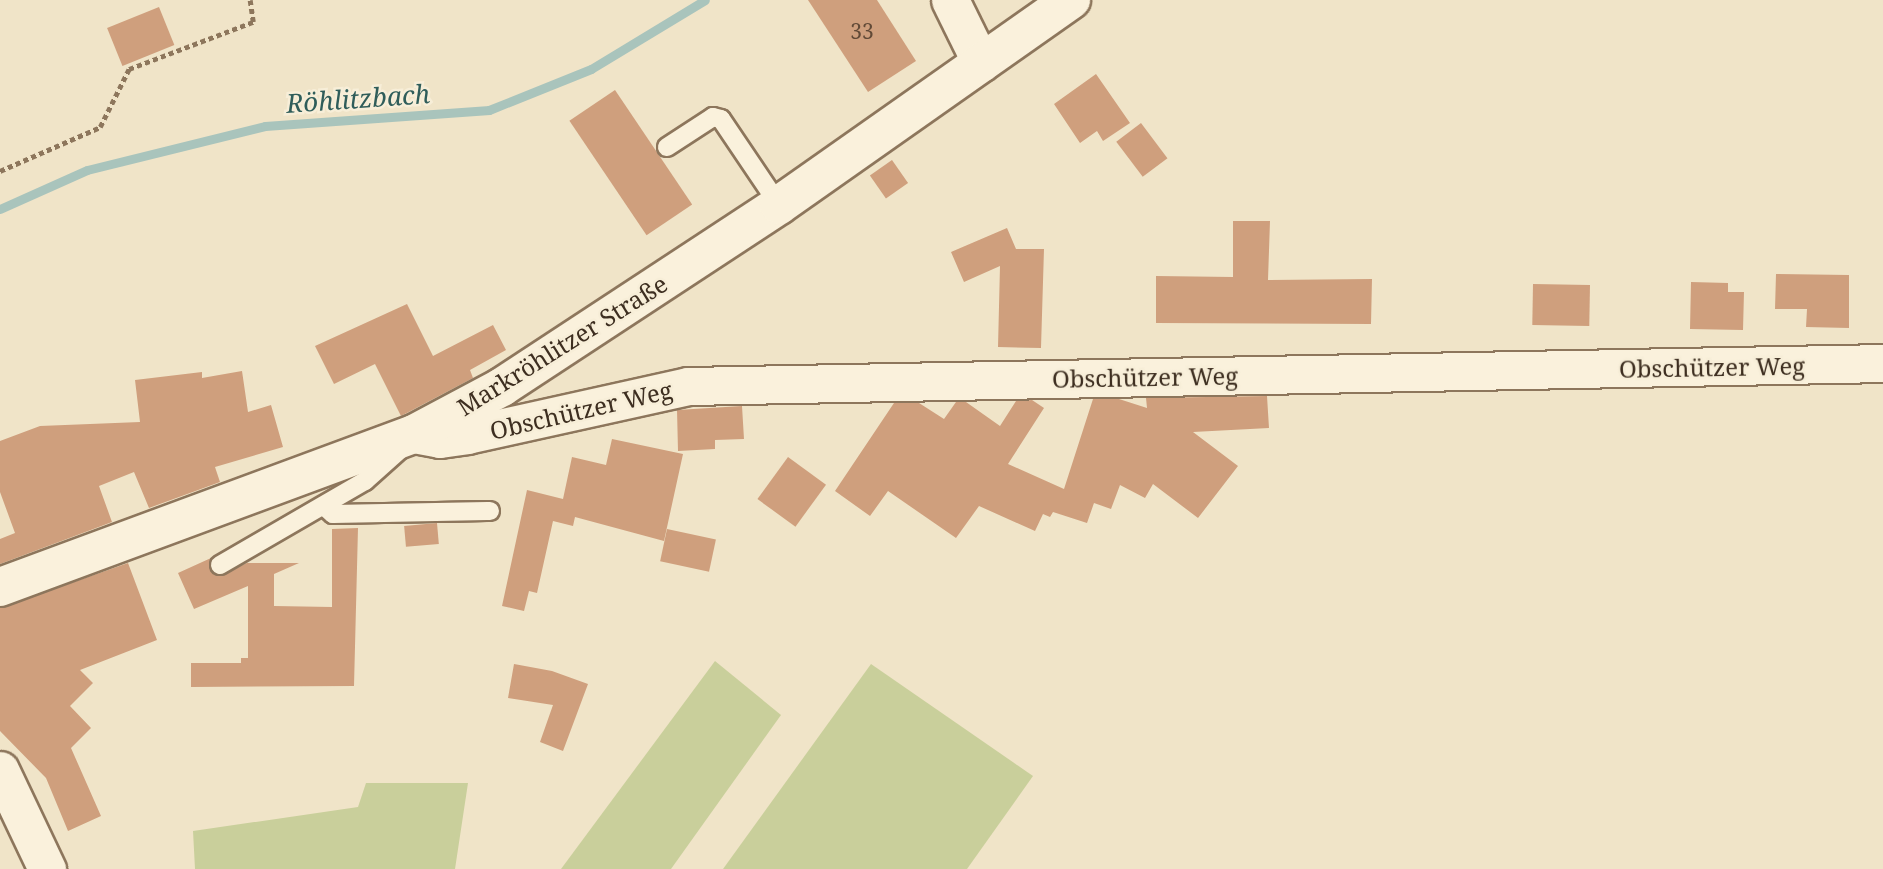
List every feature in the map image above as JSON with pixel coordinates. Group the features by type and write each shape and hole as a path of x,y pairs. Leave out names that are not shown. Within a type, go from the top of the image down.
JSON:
{"main road":[{"name":"Markröhlitzer Straße","path":"0,587 414,434 502,387 779,205 1071,0"}],"street":[{"path":"950,0 981,63"},
{"name":"Obschützer Weg","path":"414,434 440,439 467,435 688,386 1883,363"},
{"path":"0,770 47,869"}],"lane":[{"path":"667,147 713,117 721,119 779,205"},
{"path":"220,565 324,506 389,464 414,434"},
{"path":"324,506 333,514 490,511"}],"path":[{"path":"0,171 100,127 129,69 253,23 250,0"}],"green space":[{"path":"715,661 781,715 671,869 561,869"},
{"path":"871,664 1033,776 967,869 723,869"},
{"path":"366,783 468,783 455,869 195,869 193,831 358,807"}],"building":[{"path":"808,0 877,0 916,61 868,92"},
{"path":"159,7 174,45 122,66 107,28"},
{"path":"1096,74 1130,123 1103,141 1097,131 1080,143 1054,104"},
{"path":"615,90 692,204 647,235 569,121"},
{"path":"1141,123 1167,158 1143,177 1116,142"},
{"path":"892,160 908,183 886,198 870,175"},
{"path":"1233,221 1270,221 1268,280 1372,279 1371,324 1156,323 1156,276 1233,277"},
{"path":"1007,228 1016,249 1044,249 1041,348 998,347 1000,266 964,282 951,252"},
{"path":"1776,274 1849,275 1849,328 1806,327 1807,309 1775,309"},
{"path":"1691,282 1728,283 1728,292 1744,292 1743,330 1690,329"},
{"path":"1533,284 1590,285 1589,326 1532,325"},
{"path":"407,304 433,356 493,325 506,350 470,370 473,378 401,416 375,364 334,384 315,346"},
{"path":"242,371 248,412 271,405 283,447 215,467 220,482 149,508 134,472 99,486 112,522 0,564 0,539 15,533 0,492 0,441 40,426 140,422 135,380 202,372 202,378"},
{"path":"1267,396 1269,428 1193,432 1238,466 1198,518 1153,484 1145,498 1120,485 1111,509 1094,503 1087,523 1053,512 1050,517 1043,514 1035,531 979,506 956,538 888,491 870,516 835,491 894,403 919,403 944,419 956,402 966,402 1000,426 1016,401 1032,400 1044,408 1008,464 1064,489 1093,399 1119,399 1147,408 1146,398"},
{"path":"742,406 744,439 715,440 715,449 678,451 677,410"},
{"path":"612,439 683,454 664,541 575,517 573,526 553,521 537,593 529,591 524,611 502,606 527,490 563,499 572,457 606,465"},
{"path":"788,457 826,485 795,527 757,499"},
{"path":"437,523 439,544 406,547 404,526"},
{"path":"358,528 354,686 191,687 191,663 241,663 241,658 248,658 248,586 194,609 178,573 211,558 210,570 219,576 247,563 299,563 274,574 274,606 332,607 332,529"},
{"path":"667,529 716,539 709,572 660,561"},
{"path":"128,563 157,640 80,670 93,683 70,706 91,728 71,748 101,816 68,831 46,778 0,731 0,608"},
{"path":"514,664 552,671 588,684 563,751 540,742 553,705 508,698"}],"waterway":[{"name":"Röhlitzbach","path":"0,209 87,170 265,126 489,110 591,69 705,0"}]}
